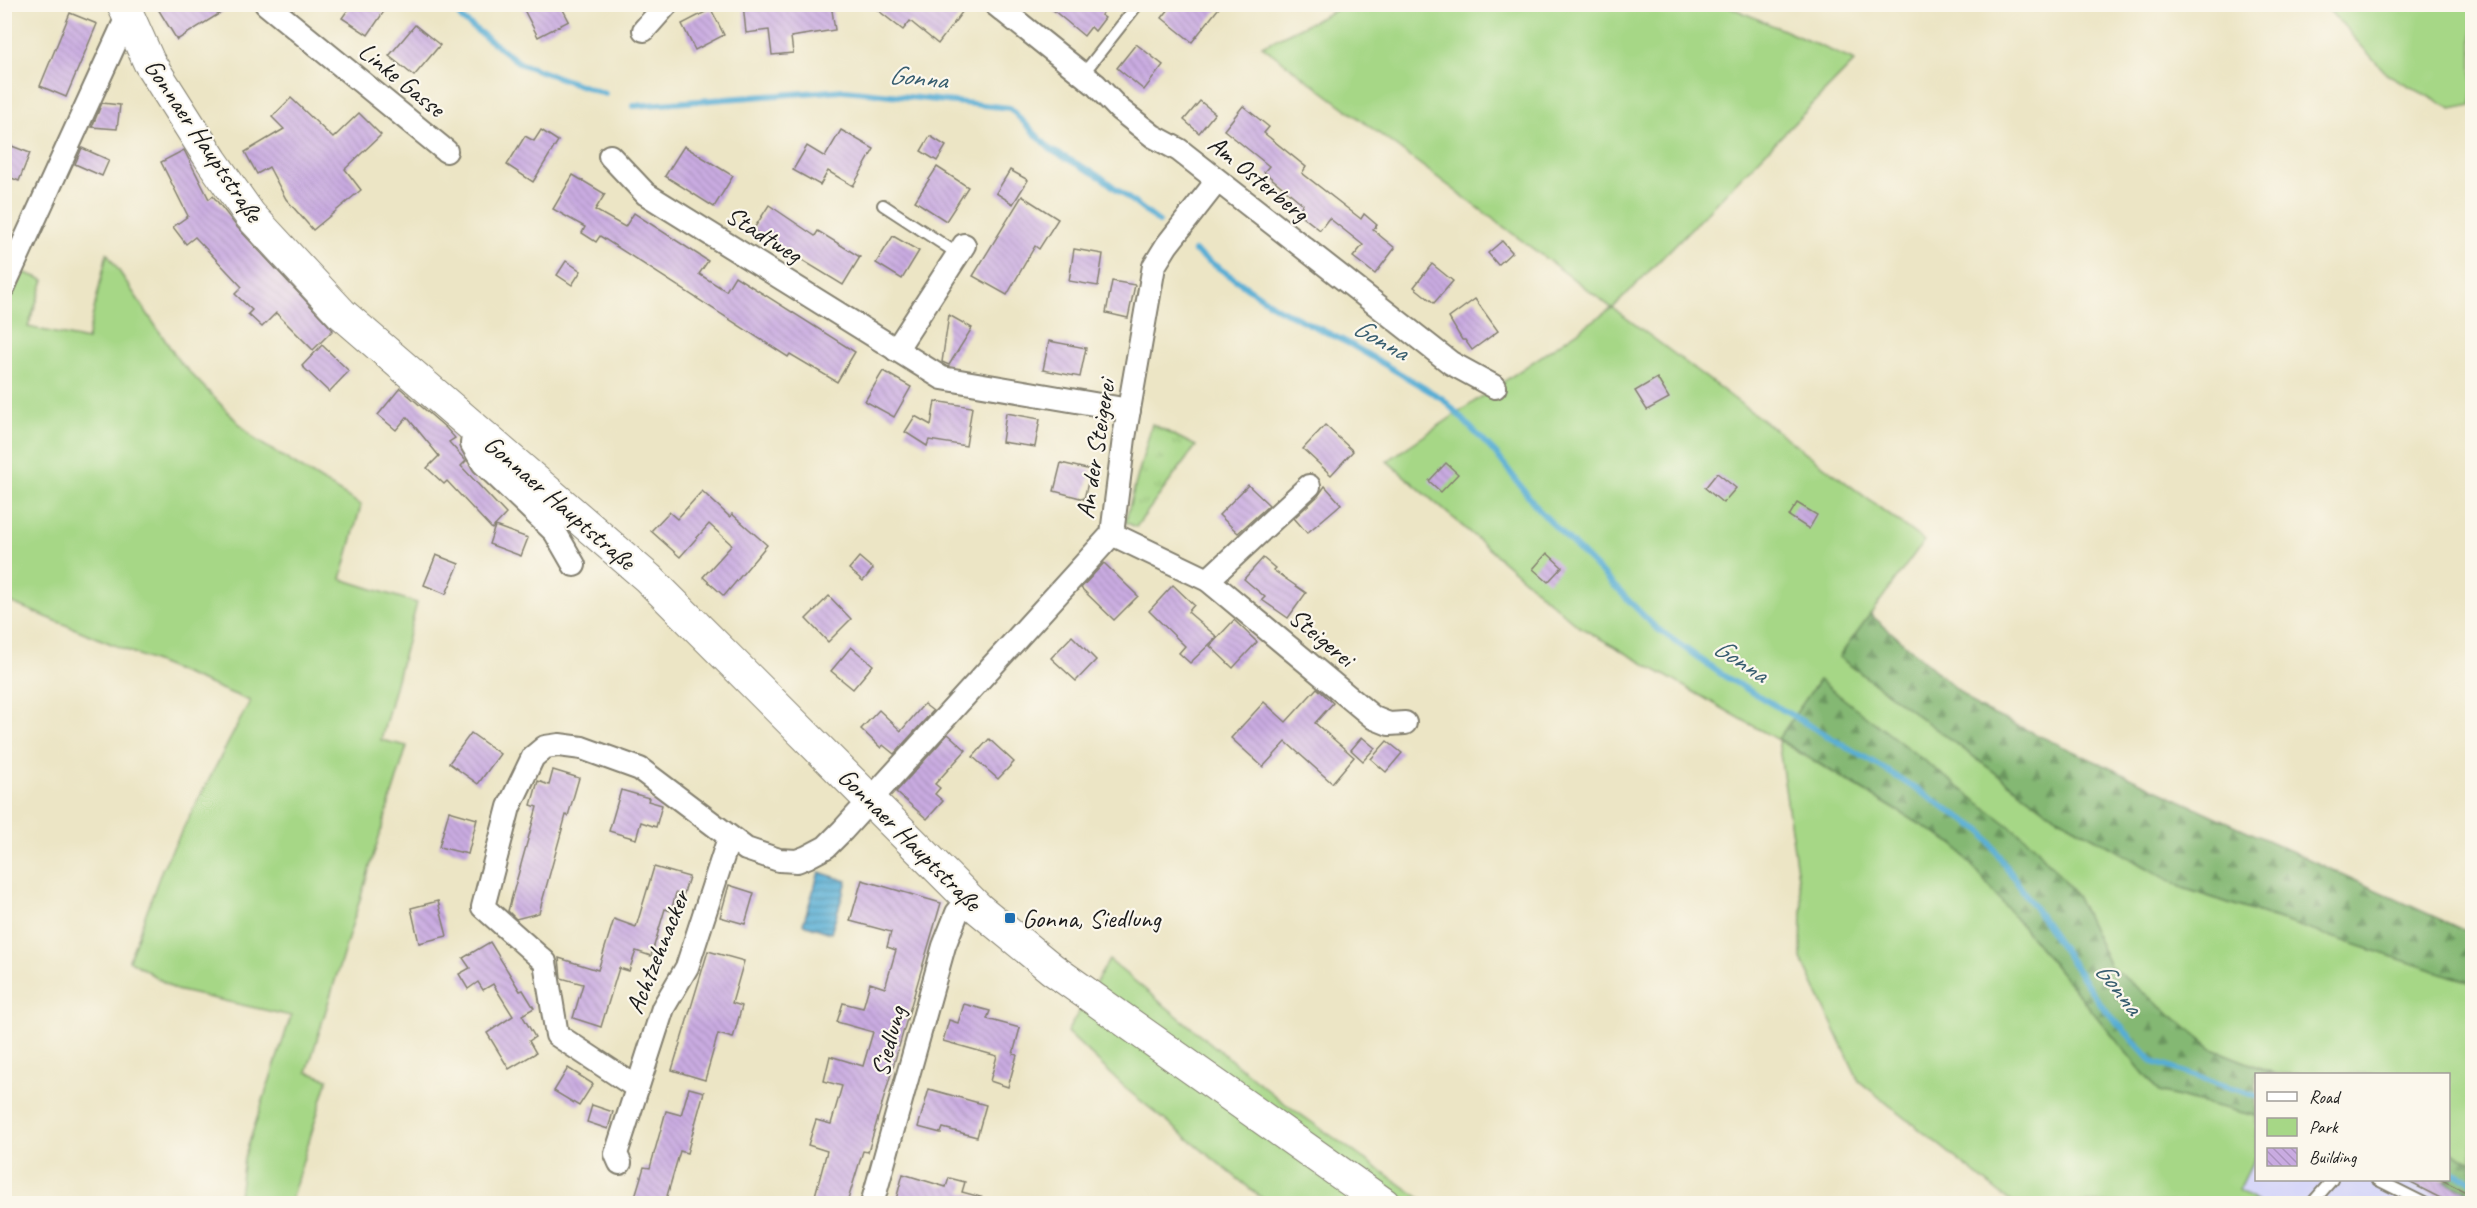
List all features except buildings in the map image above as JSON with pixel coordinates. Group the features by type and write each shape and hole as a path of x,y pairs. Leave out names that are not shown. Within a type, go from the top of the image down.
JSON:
{"main road":[{"name":"Gonnaer Hauptstraße","path":"125,11 149,62 212,161 250,215 341,313 648,578 969,899 1009,936 1045,964 1384,1203"}],"street":[{"name":"Linke Gasse","path":"266,4 446,151"},
{"path":"644,30 667,4"},
{"name":"Am Osterberg","path":"995,4 1105,92 1119,109 1159,140 1179,150 1451,363 1495,387"},
{"name":"Gonnaer Hauptstraße","path":"4,285 125,11"},
{"name":"Stadtweg","path":"610,156 646,194 942,378 1129,410"},
{"name":"An der Steigerei","path":"871,801 1112,534 1129,410 1154,266 1167,245 1217,181"},
{"path":"896,350 961,250"},
{"name":"Gonnaer Hauptstraße","path":"474,427 472,444 483,463 555,532 574,565"},
{"path":"1208,580 1309,486"},
{"name":"Steigerei","path":"1112,534 1208,580 1374,718 1389,724 1406,723"},
{"path":"636,1087 557,1035 545,962 483,907 509,807 533,757 545,747 582,748 640,769 729,838 746,849 779,861 796,861 826,847 871,801"},
{"name":"Achtzehnacker","path":"620,1163 616,1154 636,1087 663,1008 687,967 729,838"},
{"name":"Siedlung","path":"872,1203 944,946 957,913 969,899"}],"lane":[{"path":"1083,74 1138,4"},
{"path":"883,205 961,250"},
{"path":"2311,1203 2330,1181"},
{"path":"2382,1181 2426,1203"}],"shaded area":[{"path":"2255,1157 2255,1181 2445,1181 2472,1194 2472,1203 2258,1203 2239,1190"}],"green space":[{"path":"1723,4 1855,61 1613,308 1924,541 1839,657 2047,811 2183,888 2472,983 2472,1162 2450,1151 2450,1073 2273,1073 2215,1050 2110,966 2076,895 1819,680 1778,740 1578,626 1387,461 1612,308 1262,46 1346,5"},
{"path":"2324,5 2472,5 2472,105 2451,109 2387,74"},
{"path":"107,253 179,361 254,439 361,505 341,579 417,603 381,740 407,746 307,1072 328,1079 290,1203 238,1203 244,1158 291,1016 176,990 129,960 162,869 250,701 5,600 5,300 18,270 44,280 28,327 87,340"},
{"path":"1152,424 1196,446 1136,527 1125,522"},
{"path":"1870,614 1979,708 2472,934 2472,983 2183,888 2047,811 1839,657"},
{"path":"1819,680 2034,845 2076,895 2110,966 2215,1050 2273,1073 2255,1073 2255,1116 2159,1092 1955,845 1778,739"},
{"path":"1778,740 1955,845 2159,1092 2255,1116 2255,1157 2239,1190 2258,1203 2012,1203 1859,1081 1801,958 1802,905"},
{"path":"1109,960 1280,1100 1427,1203 1268,1203 1130,1092 1067,1032"},
{"path":"2450,1151 2472,1162 2472,1194 2445,1181 2450,1181"}],"water":[{"path":"819,872 847,881 831,933 803,924"}],"waterway":[{"name":"Gonna","path":"451,4 462,19 521,64 605,94"},
{"name":"Gonna","path":"633,106 845,90 1010,108 1051,150 1101,177 1159,222"},
{"name":"Gonna","path":"1194,251 1277,308 1350,344 1443,399 1497,455 1539,510 1655,627 1724,676 1883,768 1982,831 2101,1005 2153,1062 2255,1096"},
{"name":"Gonna","path":"2450,1171 2472,1181"}],"place":[{"name":"Gonna, Siedlung","path":"1010,918"}]}
